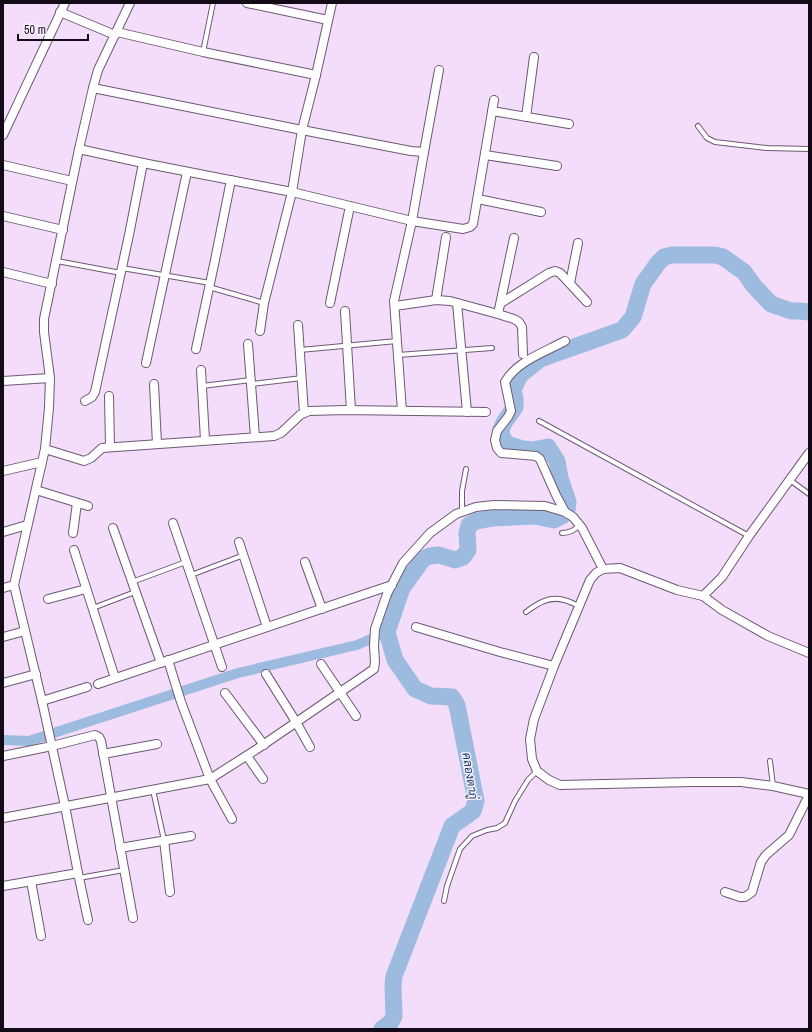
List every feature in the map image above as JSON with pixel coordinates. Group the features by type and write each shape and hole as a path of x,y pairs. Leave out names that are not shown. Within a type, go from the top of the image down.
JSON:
{"street":[{"path":"3,135 65,3"},
{"path":"88,920 48,727 14,585 42,462 49,408 50,378 43,325 72,181 93,88 98,70 130,3"},
{"path":"247,3 328,20"},
{"path":"260,331 264,303 292,192 302,130 332,3"},
{"path":"60,12 116,33 316,75"},
{"path":"526,117 534,57"},
{"path":"402,411 394,301 412,220 439,70"},
{"path":"93,88 302,130 411,151 424,152"},
{"path":"79,149 292,192 412,220 463,229 470,228 473,224 494,100"},
{"path":"492,111 569,124"},
{"path":"485,155 557,166"},
{"path":"85,402 92,397 95,392 122,270 143,163"},
{"path":"3,165 72,181"},
{"path":"146,363 187,172"},
{"path":"196,349 231,180"},
{"path":"478,199 541,212"},
{"path":"330,303 350,206"},
{"path":"3,216 63,230"},
{"path":"436,300 446,238"},
{"path":"498,314 514,238"},
{"path":"570,283 578,243"},
{"path":"501,302 549,273 555,271 560,273 587,302"},
{"path":"3,272 52,284"},
{"path":"394,306 436,300 450,301 514,319 519,322 522,327 523,354"},
{"path":"457,303 467,412"},
{"path":"345,311 351,410"},
{"path":"298,325 304,413"},
{"path":"565,341 523,363 508,376 505,382 511,411 497,431 495,440 497,448 501,453 536,456 540,460 565,512"},
{"path":"248,344 255,437"},
{"path":"201,370 205,440"},
{"path":"3,381 50,378"},
{"path":"154,384 157,444"},
{"path":"109,396 110,447"},
{"path":"44,449 84,461 91,458 102,448 274,436 281,433 300,415 309,411 351,410 486,412"},
{"path":"703,596 722,577 749,536 809,454"},
{"path":"3,471 42,462"},
{"path":"36,490 88,506"},
{"path":"73,533 77,503"},
{"path":"3,818 210,779 264,745 374,669 375,629 387,594 403,563 430,533 456,514 476,507 494,505 545,506 565,512 573,517 580,525 604,569"},
{"path":"173,523 222,667"},
{"path":"3,532 27,526"},
{"path":"113,528 132,582 176,686 210,779 232,819"},
{"path":"239,542 267,627"},
{"path":"74,550 115,678"},
{"path":"304,562 322,608"},
{"path":"725,892 740,897 745,897 752,892 761,862 766,855 789,835 809,794 773,786 741,782 560,785 549,780 537,771 532,758 530,739 534,720 554,666 590,580 596,573 604,569 620,568 677,590 703,596 722,610 768,636 809,653"},
{"path":"3,588 14,585"},
{"path":"98,684 392,585"},
{"path":"48,599 86,589"},
{"path":"416,627 500,652 554,666"},
{"path":"3,637 25,630"},
{"path":"321,664 356,716"},
{"path":"3,683 36,674"},
{"path":"266,674 310,747"},
{"path":"42,701 87,687"},
{"path":"225,693 264,745"},
{"path":"3,756 51,742 95,736 99,737 101,741 133,918"},
{"path":"103,754 157,744"},
{"path":"247,756 264,779"},
{"path":"120,848 191,836"},
{"path":"164,840 170,892"},
{"path":"3,886 78,875"},
{"path":"31,881 41,936"}],"lane":[{"path":"202,52 213,3"},
{"path":"698,126 707,138 715,142 767,148 809,148"},
{"path":"57,260 165,276 210,285 264,303"},
{"path":"300,350 397,342"},
{"path":"398,355 492,348"},
{"path":"202,386 302,378"},
{"path":"539,421 749,536"},
{"path":"462,512 462,491 466,469"},
{"path":"790,480 809,494"},
{"path":"562,533 573,531 580,525"},
{"path":"191,575 244,555"},
{"path":"132,582 186,562"},
{"path":"93,608 136,592"},
{"path":"526,612 541,601 550,599 563,599 579,606"},
{"path":"770,761 773,786"},
{"path":"444,901 460,849 472,836 496,828 505,823 528,780 537,771"},
{"path":"153,790 164,840"},
{"path":"78,875 124,870"}],"waterway":[{"name":"คลองตาภู่","path":"382,1029 391,1022 394,1016 394,976 452,826 473,811 476,801 457,705 452,697 431,696 415,689 395,660 387,632 402,588 423,559 430,556 439,555 455,560 463,557 468,550 467,533 469,525 477,521 493,518 535,516 554,520 562,516 567,510 568,502 560,478 557,461 548,447 532,450 523,449 507,444 502,437 501,429 515,407 513,390 520,375 540,359 622,330 633,317 643,284 658,263 664,257 672,255 715,255 723,257 744,272 754,286 771,304 791,311 809,312"},
{"path":"3,740 29,741 238,673 357,645 387,632"}]}
